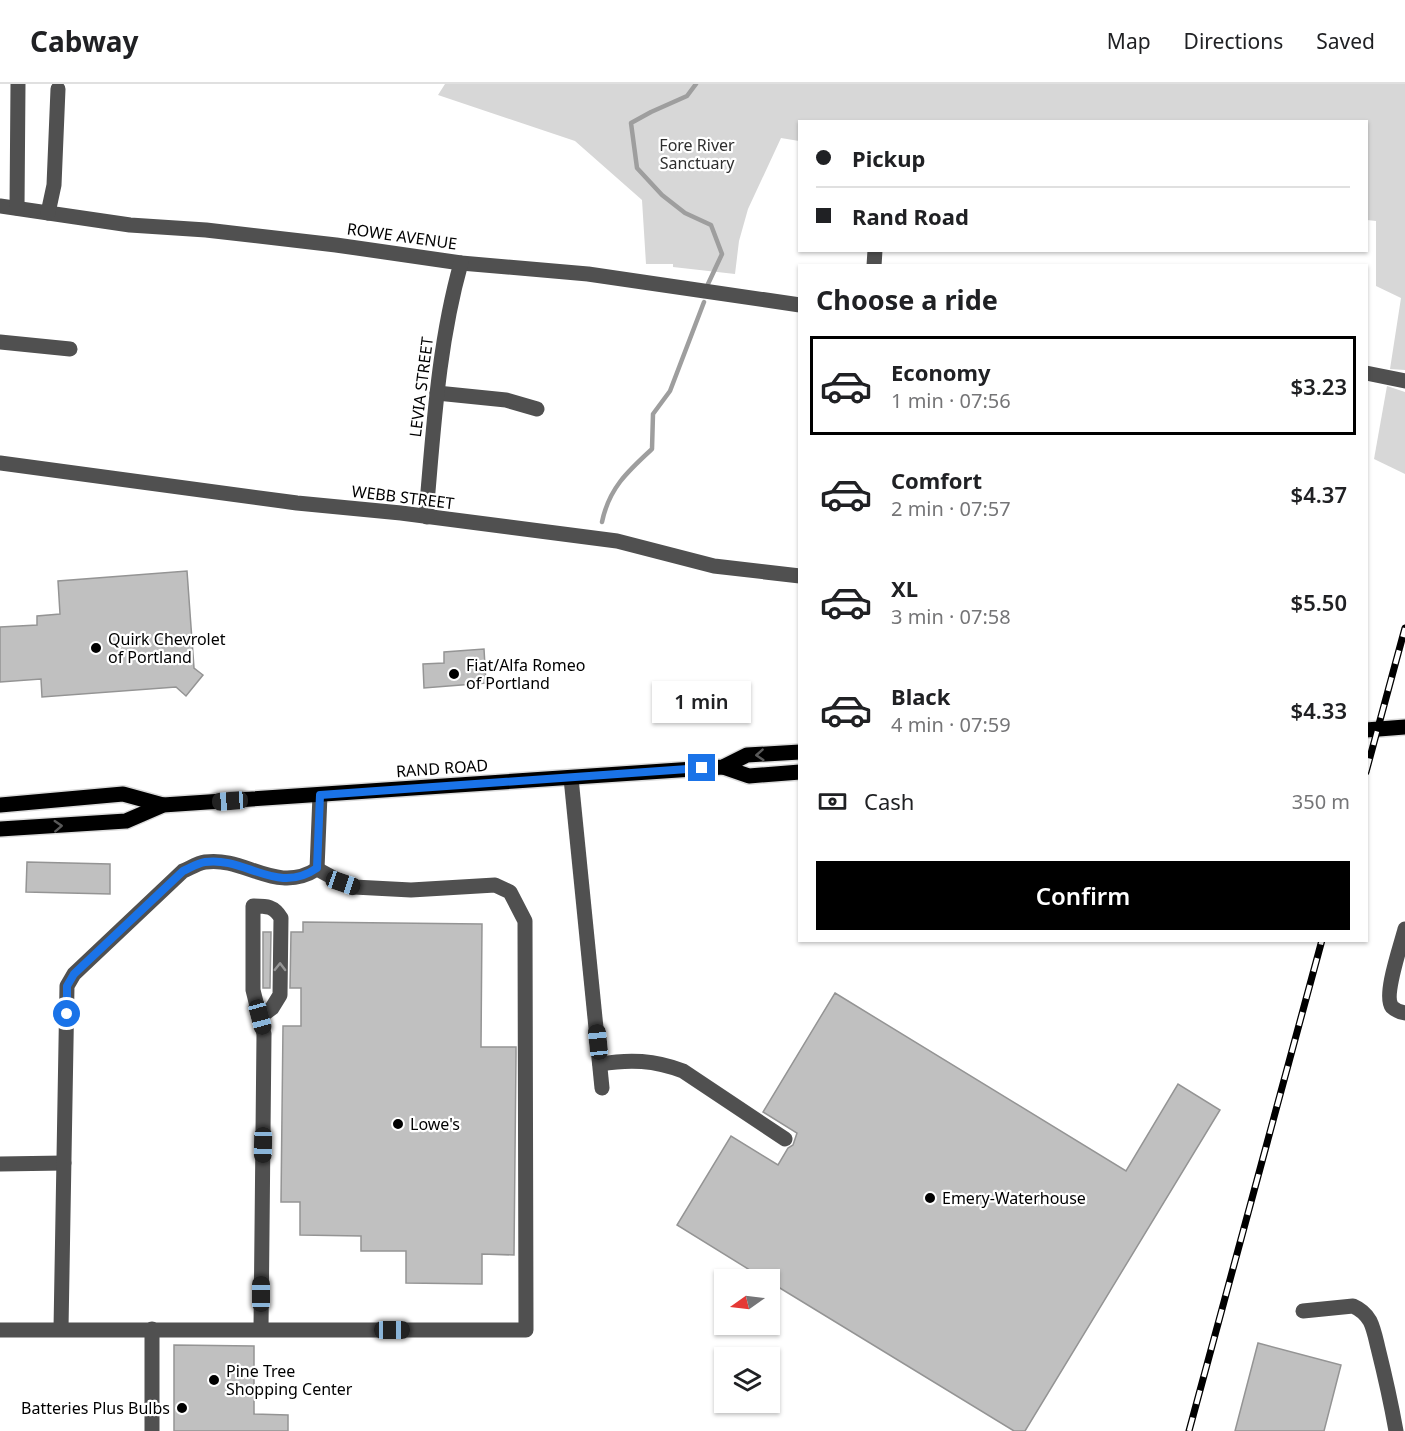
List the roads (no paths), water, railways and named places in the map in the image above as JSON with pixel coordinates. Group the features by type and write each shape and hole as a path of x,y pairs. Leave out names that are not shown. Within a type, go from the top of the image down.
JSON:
{"main road":[{"path":"1368,730 1405,727"},
{"name":"RAND ROAD","path":"0,805 123,794 163,805 320,795 723,767 747,755 798,752"},
{"name":"RAND ROAD","path":"723,767 749,776 798,772"},
{"name":"RAND ROAD","path":"0,829 126,822 163,805"}],"street":[{"path":"17,208 18,84"},
{"path":"48,213 54,185 58,89"},
{"name":"ROWE AVENUE","path":"0,206 130,225 206,230 336,244 461,263 588,274 798,304"},
{"name":"LEVIA STREET","path":"427,517 441,360 452,294 461,263"},
{"path":"0,342 70,349"},
{"path":"1368,373 1405,381"},
{"path":"437,393 506,400 537,409"},
{"name":"WEBB STREET","path":"0,463 297,503 617,541 714,566 798,576"},
{"path":"571,777 602,1088"},
{"path":"61,1329 67,986 74,974 183,871 204,862 230,863 258,874 294,879 308,875 317,868 320,795"},
{"path":"0,1330 526,1330 525,921 518,904 510,892 495,885 411,890 354,887 317,868"},
{"path":"260,1017 272,1008 280,995 282,918 277,910 268,906 253,906 253,990 264,1034 261,1329"},
{"path":"1405,929 1389,994 1392,1006 1405,1013"},
{"path":"600,1064 623,1060 645,1061 664,1064 683,1071 785,1139"},
{"path":"0,1164 64,1164"},
{"path":"1303,1311 1353,1306 1359,1309 1370,1322 1388,1388 1396,1431"},
{"path":"152,1329 152,1431"}],"waterway":[{"path":"696,84 687,96 631,123 637,168 662,195 685,213 711,225 722,254 708,284"},
{"path":"602,522 609,499 621,481 652,449 653,414 670,391 704,302"}],"railway":[{"path":"1368,765 1405,628"},
{"path":"1189,1431 1321,942"}],"place":[{"name":"Quirk Chevrolet of Portland","path":"96,648"},
{"name":"Fiat/Alfa Romeo of Portland","path":"454,674"},
{"name":"Lowe's","path":"398,1124"},
{"name":"Emery-Waterhouse","path":"930,1198"},
{"name":"Pine Tree Shopping Center","path":"214,1380"},
{"name":"Batteries Plus Bulbs","path":"182,1408"}],"park label":[{"name":"Fore River Sanctuary","path":"697,154"}]}
